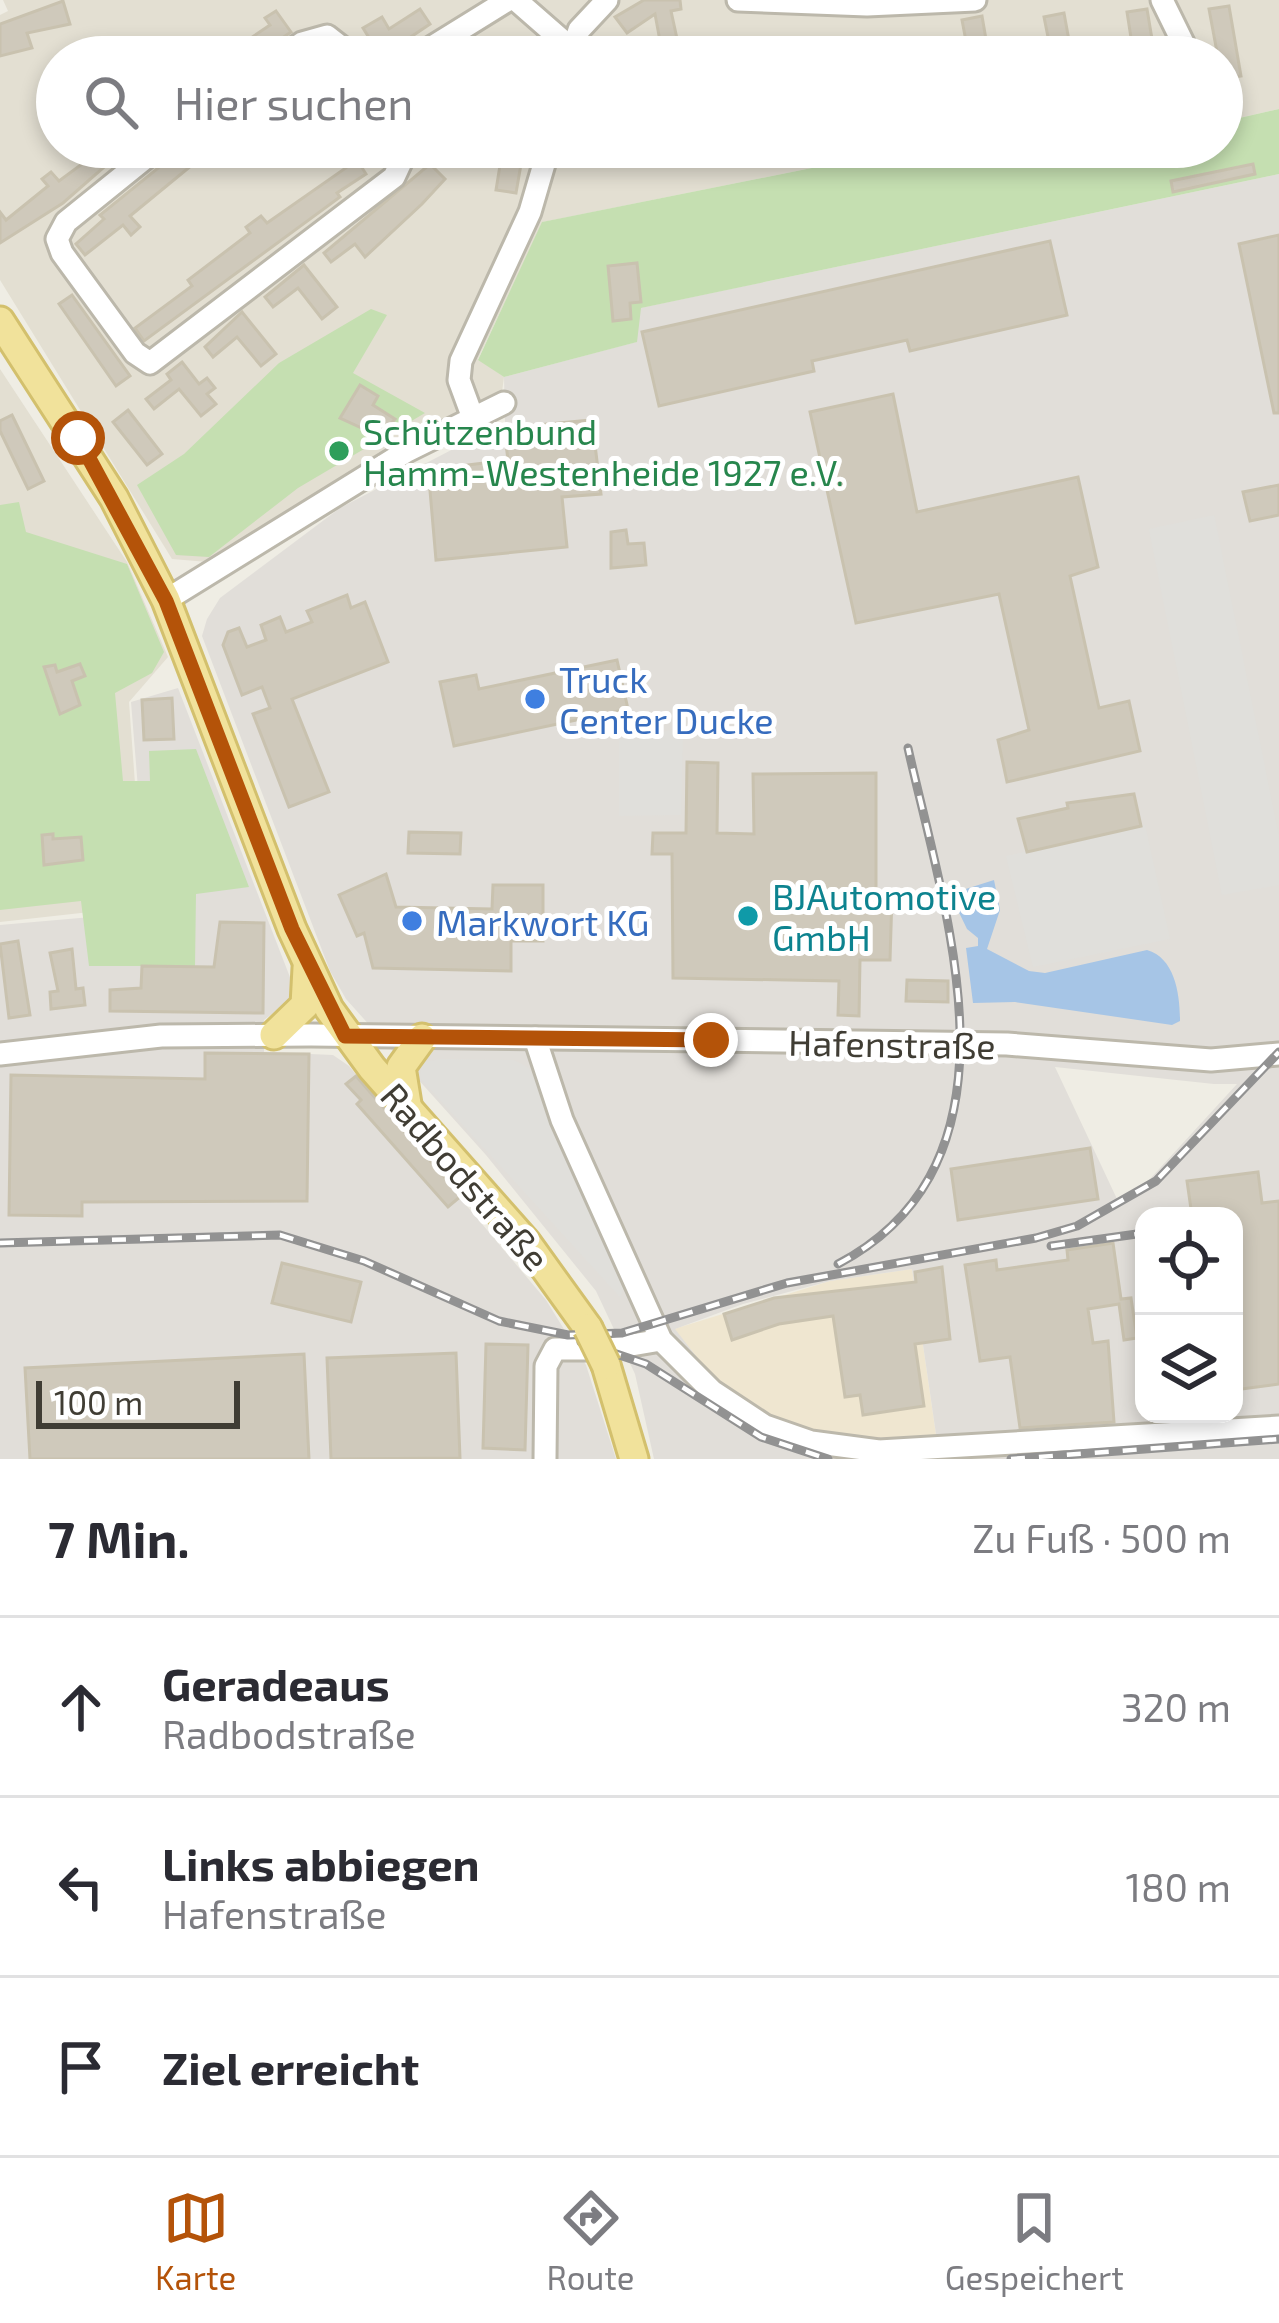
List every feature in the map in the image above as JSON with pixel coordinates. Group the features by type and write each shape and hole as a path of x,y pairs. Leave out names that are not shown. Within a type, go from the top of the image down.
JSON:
{"main road":[{"name":"Radbodstraße","path":"0,322 114,498 166,601 307,964 345,1036 526,1242 588,1328 607,1365 634,1459"},
{"path":"274,1035 305,1005 307,964"},
{"path":"408,1108 400,1067 422,1038"}],"street":[{"path":"451,36 512,0 552,36"},
{"path":"577,36 607,0"},
{"path":"738,0 867,5 975,0"},
{"path":"1162,0 1180,36"},
{"path":"133,168 66,222 57,239 62,254 135,353 150,363 394,177 398,168"},
{"path":"472,418 459,380 461,362 530,212 543,168"},
{"path":"166,601 364,476 505,404"},
{"name":"Hafenstraße","path":"0,1054 161,1036 274,1035 991,1043 1211,1060 1279,1054"},
{"path":"535,1039 562,1120 662,1340 745,1415 784,1433 840,1447 934,1451 1279,1426"},
{"path":"545,1459 546,1366 555,1349 608,1349 662,1340"}],"shaded area":[{"path":"3,0 1279,0 1279,109 1243,117 1243,36 36,36 36,168 812,168 543,222 478,359 504,377 502,392 412,433 208,562 172,559 0,280 0,15 8,11"},
{"path":"1279,174 1279,1459 654,1459 635,1374 596,1291 486,1155 346,999 330,971 202,636 207,619 220,598 340,508 505,422 504,377 636,342 640,308","holes":["1055,1067 1237,1084 1149,1180 1117,1199","912,1269 937,1441 822,1434 760,1415 713,1378 675,1329 743,1304 830,1281"]},
{"path":"0,369 127,562 168,657 129,702 144,906 0,922"},
{"path":"1214,515 1279,837 1279,885 1222,895 1149,529"},
{"path":"178,688 293,985 292,999 264,1020 264,1052 333,1055 349,1066 546,1300 586,1365 616,1459 0,1459 0,925 148,912 131,702"},
{"path":"683,728 681,815 619,816 619,739"},
{"path":"1145,825 1170,939 1033,967 1006,856"},
{"path":"514,1060 529,1068 626,1283 620,1297 420,1078 422,1062"},
{"path":"912,1269 937,1442 822,1434 760,1415 713,1378 674,1329 830,1281"}],"green space":[{"path":"1279,109 1279,174 641,308 637,342 504,377 478,360 542,222 811,168 1243,168 1243,117"},
{"path":"371,309 387,315 353,373 425,413 298,488 209,557 176,555 137,485 184,454 279,363"},
{"path":"19,502 26,532 127,564 164,652 152,673 115,693 123,781 150,781 149,751 196,749 249,887 196,894 195,966 89,966 81,901 0,910 0,505"}],"water":[{"path":"994,880 1000,910 987,949 1029,971 1045,973 1147,950 1170,969 1180,1021 1172,1025 1015,1002 973,1003 966,948 978,946 978,938 967,929 950,894"}],"building":[{"path":"644,0 680,0 681,9 671,11 676,36 659,36 655,14 627,33 615,17"},
{"path":"63,1 70,24 27,33 32,48 0,56 0,24"},
{"path":"1229,6 1234,36 1214,36 1209,9"},
{"path":"420,9 430,24 412,36 368,36 363,28 382,17 389,29"},
{"path":"1147,9 1152,36 1131,36 1127,12"},
{"path":"276,11 291,32 254,36 270,25 265,18"},
{"path":"1064,13 1068,36 1048,36 1044,17"},
{"path":"982,16 985,36 965,36 962,20"},
{"path":"1253,164 1255,174 1173,192 1171,181"},
{"path":"77,168 103,168 63,203 0,243 0,212 6,220 48,186 42,179 51,172 59,181"},
{"path":"158,168 188,168 130,216 140,227 131,235 123,225 85,255 76,244 104,219 100,215"},
{"path":"346,168 362,168 366,174 144,341 135,328 192,286 188,280 250,233 246,227 261,216 267,223"},
{"path":"425,168 434,168 445,179 365,257 355,244 331,262 324,253"},
{"path":"500,168 520,168 516,193 496,190"},
{"path":"1279,235 1279,413 1274,413 1239,244"},
{"path":"1050,241 1067,315 910,351 907,340 812,361 814,371 659,406 642,332"},
{"path":"637,263 641,302 630,303 631,319 613,321 608,266"},
{"path":"304,265 337,307 322,319 298,288 273,307 265,297"},
{"path":"72,295 130,376 116,386 59,304"},
{"path":"242,312 276,354 261,366 237,337 213,357 205,347"},
{"path":"182,362 199,384 207,378 215,388 207,394 216,404 201,416 179,389 154,409 146,399 171,380 167,374"},
{"path":"360,385 378,396 373,405 395,419 379,436 340,418"},
{"path":"893,394 917,512 1078,477 1098,567 1070,576 1099,708 1129,701 1140,751 1007,782 998,740 1029,730 999,594 856,623 810,412"},
{"path":"128,410 162,454 147,465 113,422"},
{"path":"12,415 44,481 28,489 0,431 0,421"},
{"path":"592,420 601,494 562,497 567,547 436,560 429,479 460,466 508,460 504,428"},
{"path":"1279,485 1279,515 1250,521 1243,492"},
{"path":"626,530 628,544 644,543 646,565 611,568 611,532"},
{"path":"347,595 351,608 365,602 388,662 292,699 329,792 289,807 253,714 270,708 262,687 242,695 223,645 228,632 239,628 247,647 266,640 261,625 280,617 286,632 312,622 307,611"},
{"name":"Truck Center Ducke","path":"617,660 628,709 454,746 440,682 476,675 479,689"},
{"path":"80,664 85,676 72,681 80,705 60,714 44,667 55,665 57,672"},
{"path":"172,698 174,739 144,740 142,700"},
{"path":"687,762 718,763 717,833 754,834 753,774 876,773 876,896 892,896 890,960 860,960 859,1016 838,1015 839,981 673,978 672,854 652,854 653,833 686,833"},
{"path":"1134,794 1141,826 1027,852 1018,819 1068,808 1067,803"},
{"path":"409,832 461,833 460,854 408,853"},
{"path":"53,834 53,839 81,837 83,860 44,865 42,835"},
{"name":"Markwort KG","path":"386,874 396,907 492,909 493,885 543,885 543,941 511,941 511,971 373,968 364,933 357,936 339,895"},
{"path":"220,922 264,923 263,1013 110,1011 110,990 141,988 142,966 214,967"},
{"path":"18,941 30,1015 9,1018 0,944"},
{"path":"72,949 76,989 83,988 85,1005 51,1009 50,992 58,991 50,953"},
{"path":"907,980 948,981 948,1002 906,1001"},
{"path":"205,1053 309,1054 307,1201 82,1202 82,1216 9,1215 11,1075 205,1079"},
{"path":"356,1076 461,1196 448,1207 357,1104 361,1100 346,1084"},
{"path":"1090,1148 1098,1199 958,1220 951,1169"},
{"path":"1258,1172 1262,1203 1279,1201 1279,1384 1243,1389 1243,1207 1191,1207 1187,1181"},
{"path":"1113,1243 1121,1299 1131,1298 1135,1338 1124,1340 1119,1304 1088,1309 1093,1343 1108,1341 1114,1422 1020,1428 1010,1357 980,1361 965,1265 996,1260 997,1270 1068,1260 1067,1250"},
{"path":"282,1263 361,1282 351,1322 272,1303"},
{"path":"942,1267 950,1339 915,1344 924,1406 863,1415 860,1395 845,1397 833,1316 779,1324 732,1340 724,1314 774,1298 916,1282 915,1272"},
{"path":"486,1344 528,1345 525,1450 483,1448"},
{"path":"456,1353 460,1458 331,1459 327,1358"},
{"path":"304,1354 309,1459 30,1459 25,1368"}],"railway":[{"path":"838,1264 899,1219 936,1163 956,1100 960,1030 954,957 908,748"},
{"path":"0,1243 280,1235 364,1261 499,1321 568,1335 622,1333 787,1283 1036,1238 1077,1226 1156,1181 1279,1052"},
{"path":"1051,1246 1135,1234"},
{"path":"581,1342 646,1364 761,1437 828,1459"},
{"path":"1011,1459 1279,1439"}],"place":[{"name":"Schützenbund Hamm-Westenheide 1927 e.V.","path":"339,451"},
{"name":"Truck Center Ducke","path":"535,699"},
{"name":"BJAutomotive GmbH","path":"748,916"},
{"name":"Markwort KG","path":"412,921"}],"route":[{"path":"78,438 166,601 292,929 345,1036 711,1040"}]}
